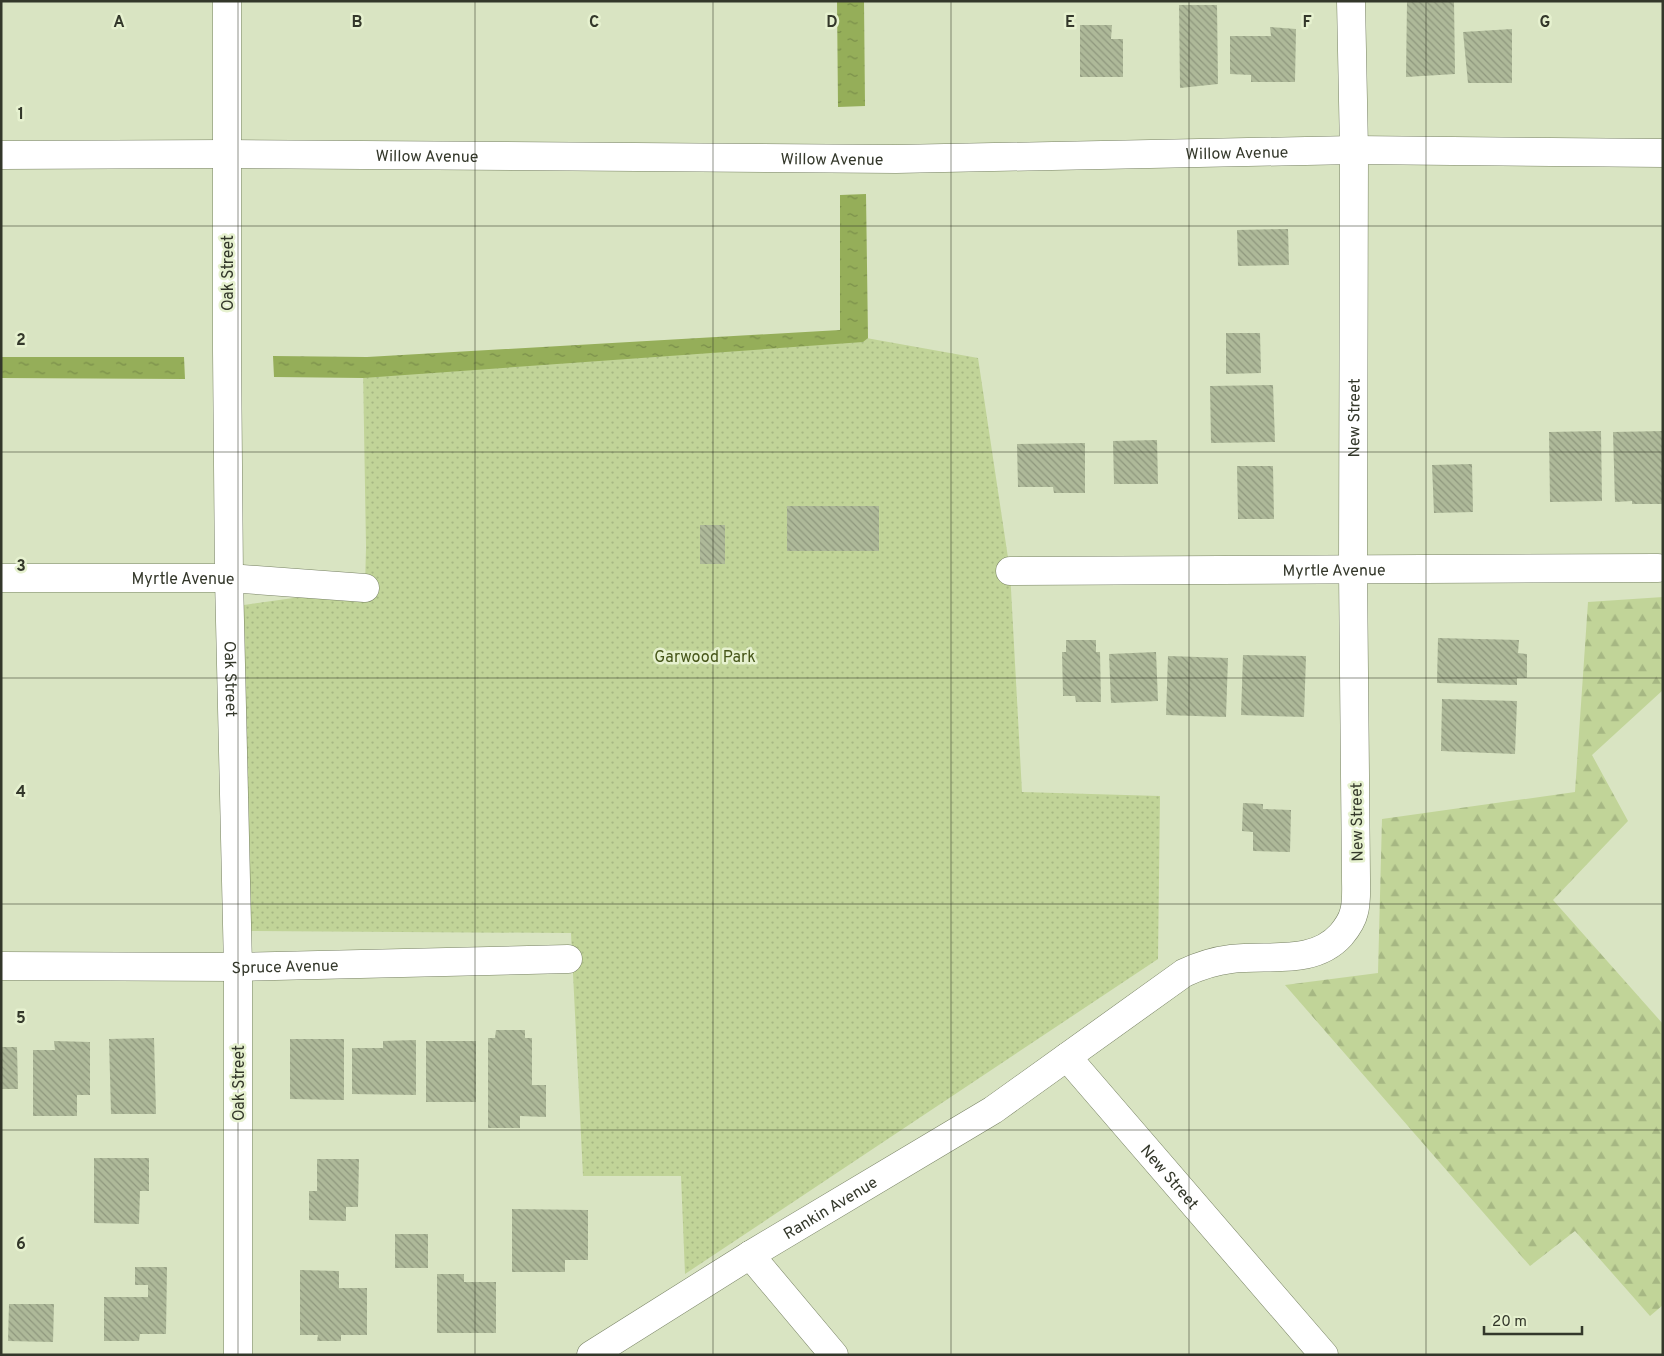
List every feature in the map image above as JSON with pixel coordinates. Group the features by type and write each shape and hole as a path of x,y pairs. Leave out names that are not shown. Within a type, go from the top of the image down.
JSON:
{"street":[{"name":"Oak Street","path":"228,1 226,154 230,578 238,967 238,1355"},
{"name":"New Street","path":"1324,1355 1066,1057 1184,973 1204,964 1232,958 1297,956 1319,951 1334,942 1347,928 1354,912 1356,878 1353,570 1354,150 1351,1"},
{"name":"Willow Avenue","path":"1,155 226,154 896,159 1354,150 1663,153"},
{"name":"Myrtle Avenue","path":"1010,571 1658,568"},
{"name":"Myrtle Avenue","path":"1,578 230,578 365,588"},
{"name":"Spruce Avenue","path":"1,966 238,967 568,959"},
{"name":"Rankin Avenue","path":"591,1355 750,1255 993,1110 1066,1057"},
{"path":"750,1255 834,1355"}],"green space":[{"name":"Garwood Park","path":"855,336 978,358 1010,571 1022,792 1160,796 1158,959 685,1274 681,1176 583,1176 571,933 238,931 230,607 365,588 363,369"},
{"path":"1663,597 1663,690 1592,755 1628,821 1553,900 1663,1024 1663,1305 1650,1316 1575,1231 1530,1266 1285,985 1378,973 1382,819 1575,792 1588,602"}],"water":[{"path":"837,1 864,1 865,106 838,107"},
{"path":"866,194 868,338 863,342 363,378 274,377 273,356 367,357 840,330 840,195"},
{"path":"1,357 184,357 185,379 1,378"}],"building":[{"path":"1407,1 1454,1 1455,74 1406,77"},
{"path":"1179,5 1217,5 1218,84 1180,88"},
{"path":"1080,25 1112,25 1111,39 1123,39 1123,77 1080,77"},
{"path":"1270,27 1296,29 1295,82 1251,82 1251,75 1230,74 1230,36 1271,36"},
{"path":"1512,29 1512,83 1468,83 1463,32"},
{"path":"1288,229 1289,265 1238,266 1237,230"},
{"path":"1226,333 1260,333 1261,373 1226,374"},
{"path":"1273,385 1275,442 1211,443 1210,386"},
{"path":"1601,431 1602,501 1550,502 1549,432"},
{"path":"1663,431 1663,504 1632,504 1632,501 1615,502 1613,432"},
{"path":"1157,440 1158,484 1114,484 1113,441"},
{"path":"1085,443 1085,493 1054,493 1053,487 1018,487 1017,444"},
{"path":"1472,464 1473,512 1434,513 1432,465"},
{"path":"1237,466 1273,466 1274,519 1238,519"},
{"path":"787,506 879,506 879,551 787,551"},
{"path":"700,525 725,525 725,564 700,564"},
{"path":"1438,638 1519,640 1518,653 1527,654 1527,678 1517,678 1517,685 1437,683"},
{"path":"1066,640 1096,640 1096,652 1100,652 1101,702 1076,702 1075,696 1063,696 1062,652 1066,652"},
{"path":"1156,652 1158,701 1111,703 1109,654"},
{"path":"1243,655 1306,656 1304,717 1241,715"},
{"path":"1168,656 1228,658 1226,717 1166,715"},
{"path":"1442,699 1517,701 1515,754 1441,751"},
{"path":"1243,803 1263,804 1263,809 1291,810 1290,852 1253,851 1253,832 1242,831"},
{"path":"496,1030 525,1030 525,1038 532,1038 532,1085 546,1085 546,1117 520,1116 520,1128 488,1128 488,1038 495,1038"},
{"path":"154,1038 156,1114 111,1114 109,1039"},
{"path":"290,1039 344,1039 344,1100 290,1099"},
{"path":"416,1040 416,1095 352,1094 352,1048 383,1048 383,1041"},
{"path":"54,1041 90,1042 90,1095 77,1095 77,1116 33,1116 33,1050 55,1050"},
{"path":"426,1041 476,1041 476,1102 426,1102"},
{"path":"1,1047 17,1047 18,1089 1,1089"},
{"path":"94,1158 149,1158 149,1191 140,1191 139,1224 94,1223"},
{"path":"317,1159 359,1159 358,1207 346,1207 346,1221 309,1220 309,1191 317,1191"},
{"path":"512,1209 588,1210 588,1260 565,1260 565,1272 512,1272"},
{"path":"395,1234 428,1234 428,1268 395,1268"},
{"path":"135,1267 167,1267 166,1334 140,1334 139,1341 104,1341 104,1297 148,1297 148,1285 135,1285"},
{"path":"300,1270 339,1271 339,1288 367,1288 367,1335 341,1335 341,1341 317,1341 318,1335 300,1335"},
{"path":"437,1274 464,1274 464,1282 496,1282 496,1333 437,1333"},
{"path":"9,1304 54,1304 53,1342 8,1341"}]}
